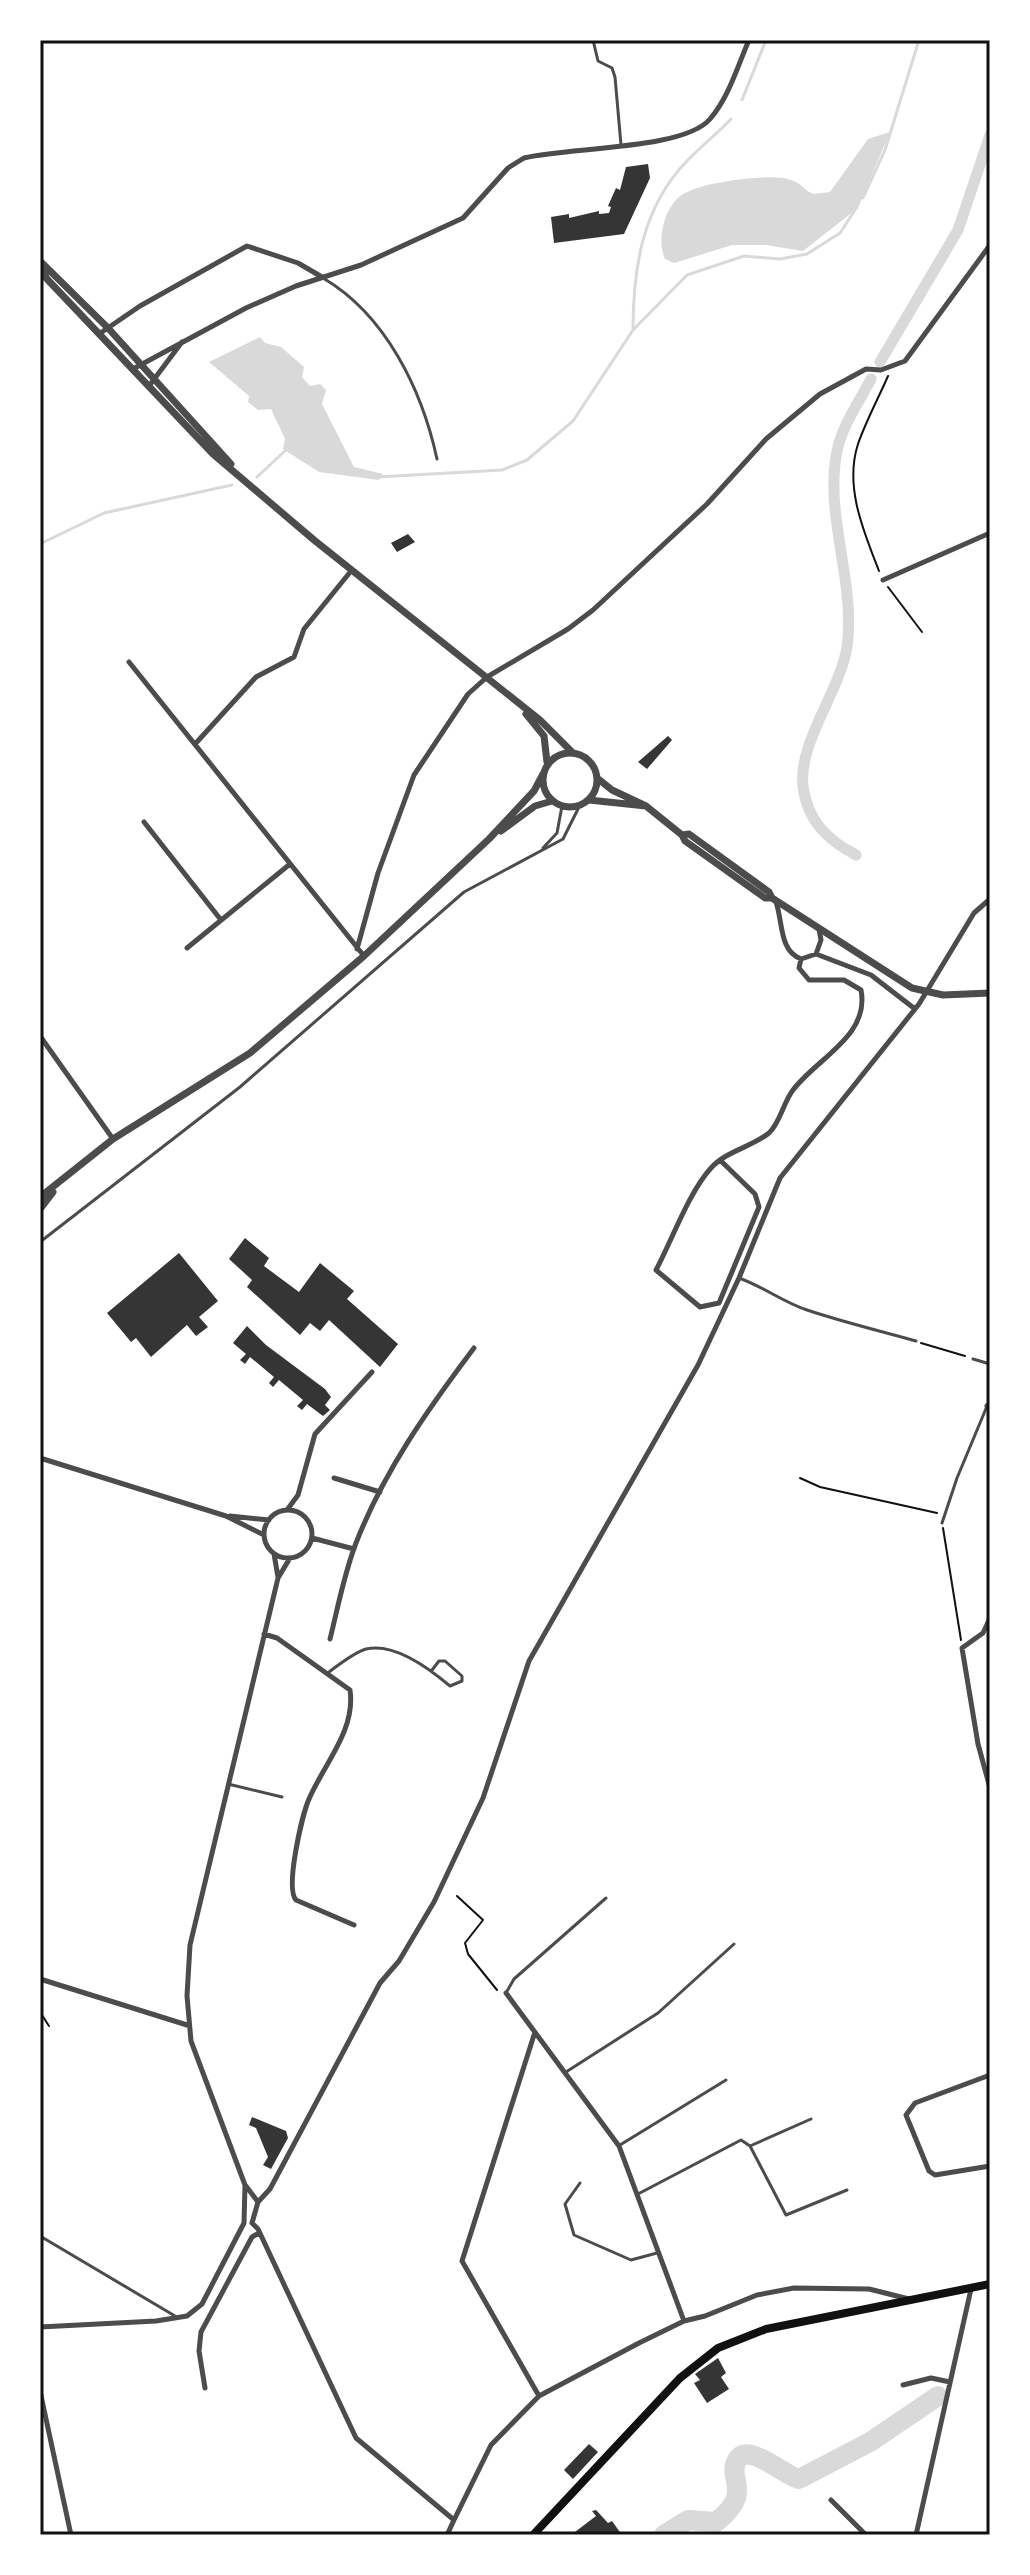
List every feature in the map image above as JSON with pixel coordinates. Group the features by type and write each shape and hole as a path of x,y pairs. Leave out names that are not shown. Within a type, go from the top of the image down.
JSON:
{"main road":[{"path":"533,2535 680,2378 714,2351 766,2329 990,2284"}],"street":[{"path":"133,369 246,308 361,265 463,218 508,168 524,158 672,140 698,130 721,103 749,40"},
{"path":"357,949 378,873 414,775 443,726 468,694 487,677 578,623 707,504 766,439 836,382 905,361 990,245"},
{"path":"99,334 140,306 247,246 298,263 323,278"},
{"path":"40,264 108,328 254,490 351,571 487,677 572,752 592,763 597,778 612,790 646,806 682,835 685,841 765,898 774,899 921,992 990,993"},
{"path":"40,264 47,279 213,454 237,473"},
{"path":"149,386 183,341"},
{"path":"883,580 990,533"},
{"path":"195,743 256,677 294,657 304,629 351,571"},
{"path":"129,662 364,956"},
{"path":"515,701 544,736 547,765"},
{"path":"40,1209 54,1190 113,1139 250,1053 364,956 489,839 534,791 553,757 572,752"},
{"path":"543,774 543,784 552,801 562,806 580,805 589,800 646,806"},
{"path":"589,800 597,778"},
{"path":"489,839 535,806 552,801"},
{"path":"144,822 221,920"},
{"path":"187,948 290,864"},
{"path":"774,899 783,922 784,941 793,956 801,959 816,954 871,975 917,1006"},
{"path":"252,2223 258,2202 270,2189 380,1983 399,1961 434,1902 483,1798 529,1661 673,1411 739,1278 780,1178 917,1006 974,913 990,899"},
{"path":"816,954 821,940 819,928"},
{"path":"721,1161 755,1194 759,1207 719,1303 700,1307 656,1270 701,1185 712,1167 721,1161 770,1132 793,1089 860,1019 861,990 844,980 809,980 799,968 801,959"},
{"path":"40,1036 113,1139"},
{"path":"40,1197 54,1190"},
{"path":"330,1639 354,1549 380,1492 411,1435 474,1348"},
{"path":"226,1516 269,1520 287,1510 298,1495 315,1434 372,1372"},
{"path":"40,1458 226,1516 264,1535 274,1554 278,1578"},
{"path":"334,1478 380,1492"},
{"path":"298,1495 301,1514"},
{"path":"258,2202 245,2185 201,2075 187,2025 190,1945 278,1578 290,1558 304,1552 312,1538 310,1523 301,1514 287,1510"},
{"path":"264,1535 269,1520"},
{"path":"312,1538 354,1549"},
{"path":"274,1554 290,1558"},
{"path":"990,1618 983,1633 962,1648 978,1744 990,1788"},
{"path":"264,1634 277,1638 329,1672 350,1690 351,1704 341,1740 306,1805 290,1889 296,1900 354,1925"},
{"path":"41,1979 187,2025"},
{"path":"502,1993 619,2146 684,2321"},
{"path":"534,2035 462,2261 539,2396"},
{"path":"990,2075 915,2103 906,2115 929,2171 935,2175 941,2177 990,2166"},
{"path":"40,2327 187,2316 202,2304 244,2223 245,2185"},
{"path":"244,2223 252,2223"},
{"path":"252,2223 356,2438 454,2520"},
{"path":"205,2388 199,2351 201,2332 252,2237 259,2233"},
{"path":"447,2535 491,2445 539,2396 684,2321 757,2295 794,2288 869,2289 911,2299"},
{"path":"916,2535 971,2288"},
{"path":"903,2385 931,2378 950,2382"},
{"path":"40,2391 71,2535"},
{"path":"831,2500 866,2535"}],"lane":[{"path":"593,40 598,61 612,68 615,77 621,145"},
{"path":"323,278 338,286 366,314 394,352 414,386 437,459"},
{"path":"40,1242 240,1087 464,892 563,839 580,805"},
{"path":"540,851 557,833 562,806"},
{"path":"739,1278 771,1290 783,1301 803,1309 916,1341"},
{"path":"973,1359 990,1364"},
{"path":"942,1523 990,1399"},
{"path":"329,1672 372,1648 393,1651 432,1670 450,1686 462,1681 462,1676 445,1661 439,1661 432,1670"},
{"path":"228,1784 282,1797"},
{"path":"502,1993 606,1898"},
{"path":"565,2072 658,2013 734,1944"},
{"path":"619,2146 726,2080"},
{"path":"750,2146 811,2119"},
{"path":"637,2194 735,2141 746,2142 750,2146 786,2215 847,2190"},
{"path":"580,2183 565,2204 574,2235 631,2260 658,2252"},
{"path":"40,2236 179,2318"}],"path":[{"path":"892,367 857,447 854,487 860,522 883,580 922,632"},
{"path":"916,1341 973,1359"},
{"path":"800,1478 820,1487 946,1515"},
{"path":"942,1523 962,1648"},
{"path":"457,1896 483,1920 465,1943 468,1954 502,1993"},
{"path":"41,1979 40,2010 49,2026"}],"shaded area":[{"path":"890,132 858,208 803,251 766,245 732,245 674,263 665,259 662,251 664,223 672,205 685,193 719,183 773,177 795,182 814,194 830,192 868,139"},
{"path":"260,337 265,343 281,347 304,367 302,377 310,386 320,384 326,390 322,404 354,467 383,474 379,480 319,472 283,449 285,439 271,409 258,410 248,402 249,396 209,362"}],"building":[{"path":"648,164 650,178 624,234 554,243 551,217 569,214 569,218 599,211 599,214 609,213 611,207 608,206 616,188 620,190 626,167"},
{"path":"408,534 415,542 397,552 391,543"},
{"path":"668,736 672,740 647,769 638,762"},
{"path":"245,1238 269,1258 264,1266 299,1292 320,1263 354,1291 347,1299 398,1344 380,1367 329,1320 320,1331 310,1323 300,1335 247,1287 252,1280 229,1259"},
{"path":"179,1253 218,1301 199,1317 208,1327 196,1336 187,1325 151,1357 136,1338 131,1342 107,1313"},
{"path":"247,1326 266,1345 325,1389 331,1397 325,1405 330,1410 323,1416 307,1404 302,1410 297,1406 303,1400 279,1380 273,1387 269,1383 274,1377 250,1357 245,1364 240,1360 246,1354 233,1343"},
{"path":"252,2117 286,2131 288,2138 271,2169 263,2165 268,2157 256,2128 249,2125"},
{"path":"718,2358 726,2373 721,2377 729,2389 707,2403 694,2383 700,2380 695,2374"},
{"path":"589,2444 598,2452 573,2479 564,2470"},
{"path":"596,2510 608,2523 612,2521 622,2535 571,2535 596,2516 592,2511"}],"waterway":[{"path":"742,100 766,40"},
{"path":"863,198 885,150 919,40"},
{"path":"633,330 638,262 659,199 686,162 731,119"},
{"path":"880,362 958,230 990,135"},
{"path":"377,477 502,470 527,460 573,421 633,330 687,275 744,256 780,259 807,254 840,233 857,207"},
{"path":"856,855 836,843 814,819 805,798 803,769 847,647 849,623 834,499 834,475 843,432 871,379"},
{"path":"257,477 287,449"},
{"path":"40,544 104,513 232,485"},
{"path":"664,2535 688,2520 716,2522 728,2512 737,2494 735,2467 742,2455 758,2457 799,2479 870,2442 938,2396"}]}
